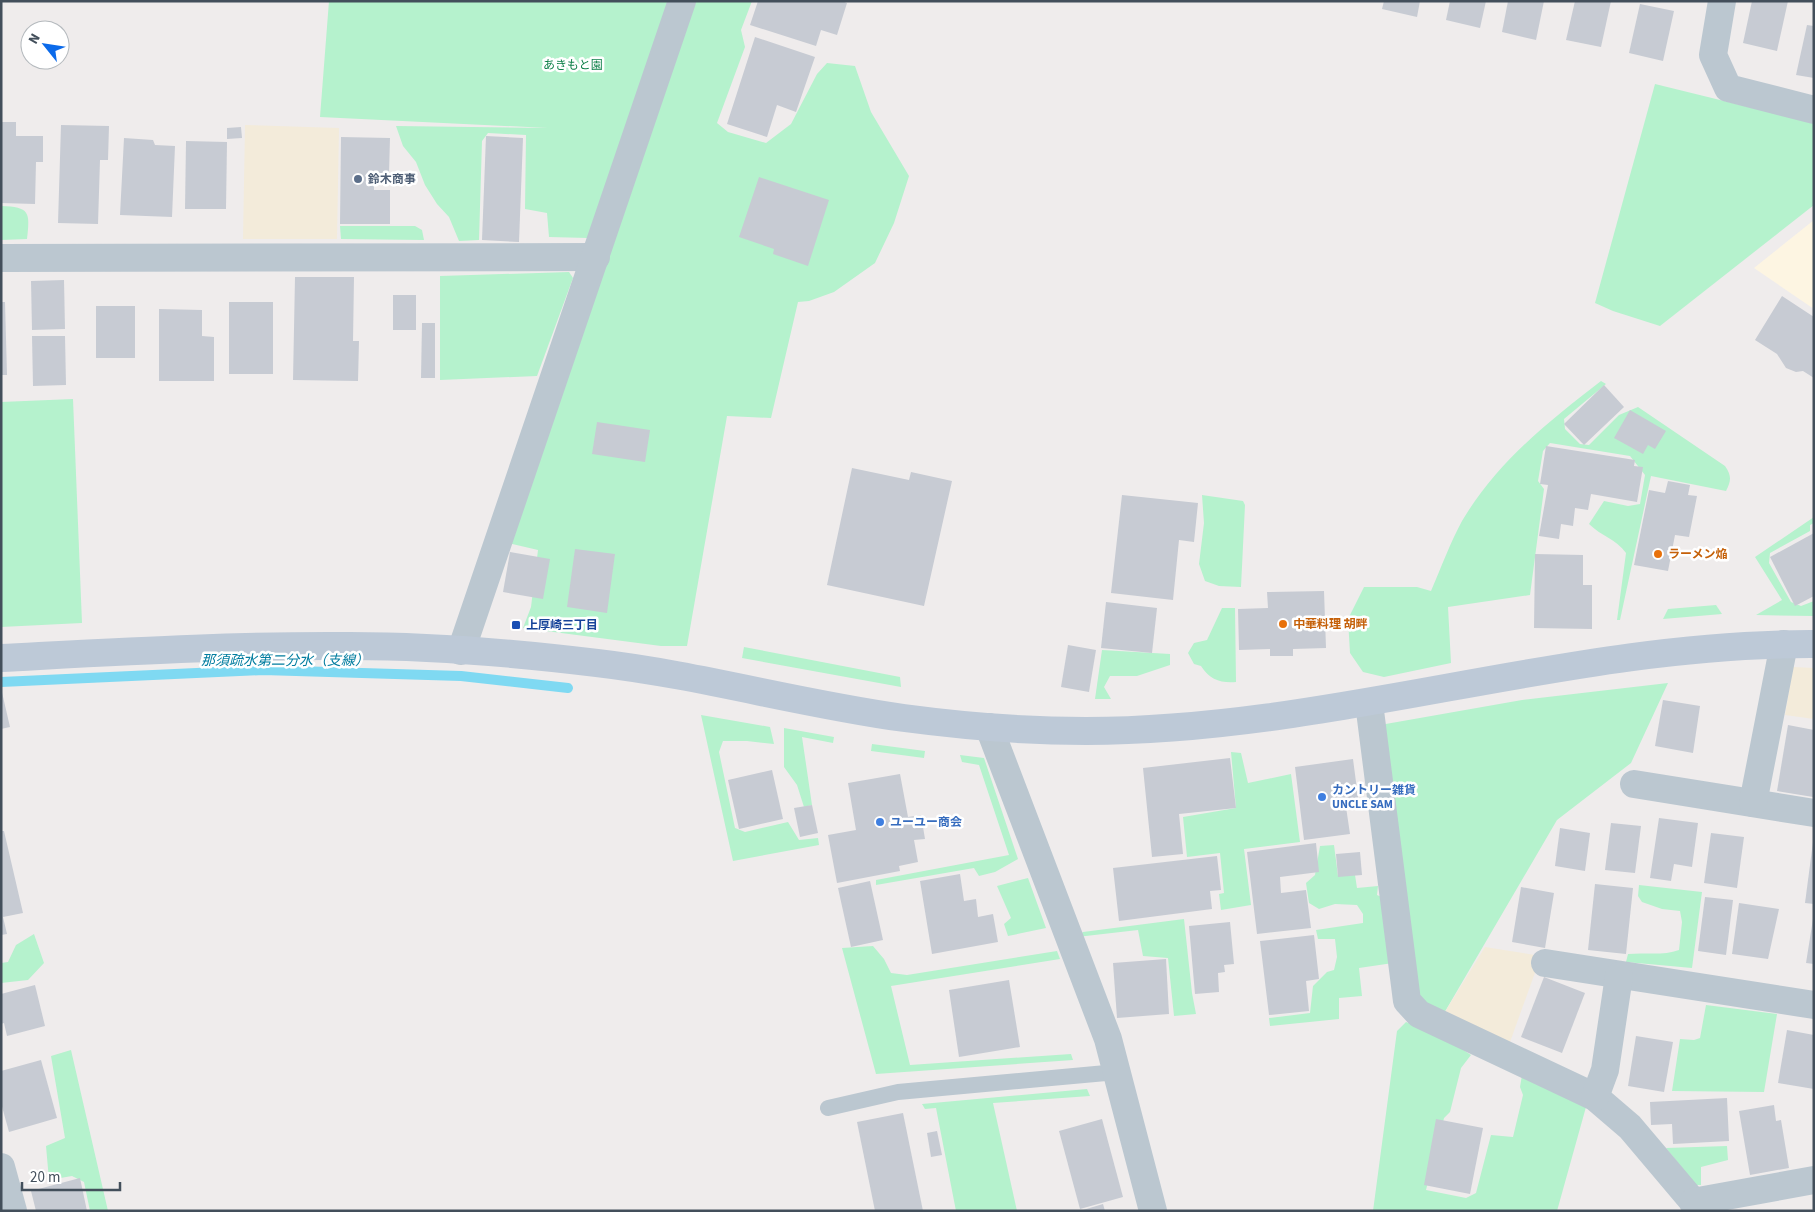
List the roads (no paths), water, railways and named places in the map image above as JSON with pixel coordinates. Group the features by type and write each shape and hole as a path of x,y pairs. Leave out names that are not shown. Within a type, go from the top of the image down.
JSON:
{"street":[{"path":"461,651 682,1"},
{"path":"1722,1 1713,55 1728,88 1814,110"},
{"path":"1,258 596,257"},
{"path":"1,658 245,647 354,646 461,651 595,663 677,675 900,717 990,727 1133,731 1227,723 1369,703 1574,664 1667,651 1754,644 1814,644"},
{"path":"1753,803 1784,644"},
{"path":"1369,703 1407,1001 1419,1014 1595,1097 1630,1126 1697,1206 1814,1180"},
{"path":"990,727 1105,1031 1153,1211"},
{"path":"1634,784 1814,813"},
{"path":"1545,963 1814,1005"},
{"path":"1595,1097 1605,1070 1619,976"},
{"path":"1,1167 13,1211"}],"lane":[{"path":"828,1108 898,1092 1117,1072"}],"waterway":[{"name":"那須疏水第二分水（支線）","path":"1,682 263,670 461,676 568,688"}],"place":[{"name":"鈴木商事","path":"358,179"},
{"name":"ラーメン焔","path":"1658,554"},
{"name":"中華料理 胡畔","path":"1283,624"},
{"name":"上厚崎三丁目","path":"516,625"},
{"name":"カントリー雑貨 UNCLE SAM","path":"1322,797"},
{"name":"ユーユー商会","path":"880,822"}],"park label":[{"name":"あきもと園","path":"573,65"}]}
